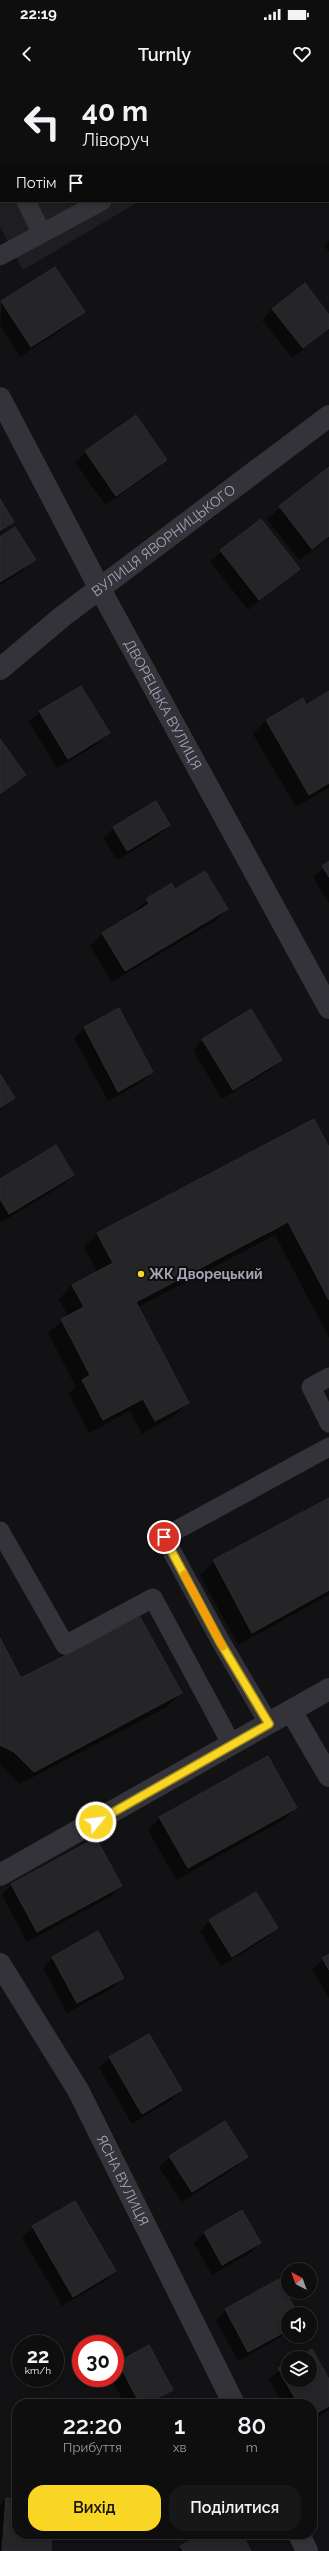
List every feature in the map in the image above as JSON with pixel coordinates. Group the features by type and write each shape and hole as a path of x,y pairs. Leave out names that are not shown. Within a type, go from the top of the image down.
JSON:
{"street":[{"name":"ДВОРЕЦЬКА ВУЛИЦЯ","path":"0,398 100,589 329,1008"},
{"name":"ВУЛИЦЯ ЯВОРНИЦЬКОГО","path":"0,669 100,589 329,416"},
{"path":"0,1875 329,1689"},
{"path":"291,1711 329,1776"},
{"name":"ЯСНА ВУЛИЦЯ","path":"0,1964 78,2090 232,2399"},
{"path":"301,2539 307,2551"}],"lane":[{"path":"26,202 41,232"},
{"path":"0,256 41,232 100,202"},
{"path":"329,1378 311,1388 329,1423"},
{"path":"269,1724 220,1642 164,1537 329,1447"},
{"path":"0,1531 65,1646 153,1598 232,1745"}],"shaded area":[{"path":"0,202 138,202 23,270 0,227"}],"building":[{"path":"55,267 85,312 31,347 1,301"},
{"path":"305,283 329,315 329,328 303,348 272,309"},
{"path":"136,415 167,460 116,496 85,451"},
{"path":"329,467 329,536 312,549 279,506"},
{"path":"0,499 14,522 0,531"},
{"path":"261,519 300,569 259,600 220,550"},
{"path":"15,527 36,560 0,582 0,537"},
{"path":"81,686 110,733 68,759 39,711"},
{"path":"329,691 329,783 309,795 266,720 303,698 306,705"},
{"path":"0,739 26,775 0,794"},
{"path":"156,801 170,825 127,851 113,827"},
{"path":"329,861 329,877 322,866"},
{"path":"205,871 228,909 125,971 102,933 149,904 146,899 172,883 175,889"},
{"path":"119,1008 153,1072 118,1092 84,1027"},
{"path":"251,1009 282,1060 233,1090 202,1039"},
{"path":"0,1074 15,1098 0,1108"},
{"name":"ЖК Дворецький","path":"314,1119 329,1147 329,1300 288,1222 136,1302 189,1403 155,1421 143,1399 103,1420 82,1380 90,1375 61,1319 84,1307 72,1285 113,1263 97,1233"},
{"path":"56,1145 74,1175 9,1214 0,1199 0,1179"},
{"path":"329,1498 329,1590 252,1633 213,1560"},
{"path":"140,1617 182,1693 34,1772 14,1752 0,1745 0,1638 21,1678"},
{"path":"268,1756 297,1808 188,1868 159,1817"},
{"path":"96,1838 122,1886 37,1932 11,1884"},
{"path":"256,1892 278,1928 232,1957 209,1920"},
{"path":"98,1931 124,1978 77,2003 52,1957"},
{"path":"329,1954 329,1970 322,1958"},
{"path":"149,2034 182,2090 142,2114 109,2057"},
{"path":"225,2121 248,2157 192,2192 169,2156"},
{"path":"75,2201 116,2271 73,2297 32,2226"},
{"path":"242,2210 261,2243 222,2265 204,2232"},
{"path":"279,2279 281,2283 281,2299 290,2299 294,2307 281,2307 281,2334 248,2352 225,2309"},
{"path":"149,2345 173,2390 156,2399 137,2399 124,2373 124,2359"},
{"path":"317,2358 329,2379 329,2406 317,2413 317,2399 295,2399 289,2387 317,2387"},
{"path":"281,2366 281,2373 278,2368"},
{"path":"6,2498 12,2499 12,2539 52,2539 51,2551 2,2551"},
{"path":"193,2539 245,2539 251,2551 183,2551 180,2546"}],"slow traffic":[{"path":"184,1574 223,1647"}],"place":[{"name":"ЖК Дворецький","path":"141,1274"}],"route":[{"path":"96,1822 269,1724 220,1642 164,1537"}]}
